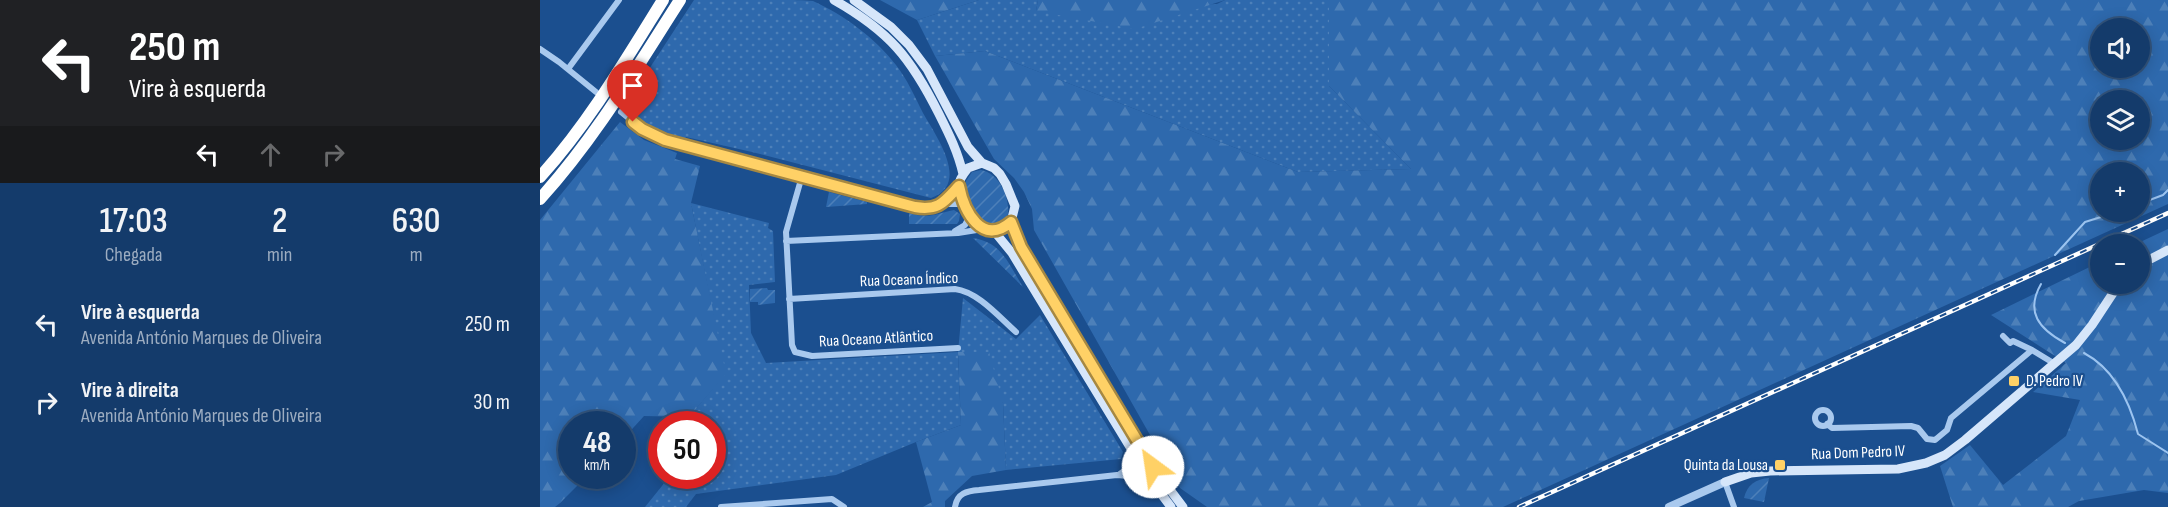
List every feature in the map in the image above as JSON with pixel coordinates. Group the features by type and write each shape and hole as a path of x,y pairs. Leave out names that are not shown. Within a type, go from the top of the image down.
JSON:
{"highway":[{"path":"540,177 555,161 587,117 663,0"},
{"path":"540,199 593,135 619,98 680,0"}],"main road":[{"path":"834,0 873,25 902,52 912,65 921,78 958,153 963,174"},
{"path":"854,0 886,22 917,55 927,69 968,147 982,163 994,168 1006,184 1015,206 1011,222 1021,247 1150,462 1183,507"},
{"path":"982,163 972,165 963,174 959,186 970,215 977,225 989,230 1012,253 1133,452 1136,463 1171,507"},
{"path":"989,230 1000,230 1011,222"},
{"name":"Rua Dom Pedro IV","path":"1725,482 1751,473 1770,471 1898,470 1926,463 1945,455 2076,345 2113,294"}],"street":[{"path":"568,69 619,0"},
{"path":"540,50 596,92"},
{"path":"621,112 642,129 665,140 915,207 930,208 942,204 964,204"},
{"name":"Rua Oceano Atlântico","path":"802,176 788,223 786,241 792,345 795,352 805,356 958,348"},
{"path":"942,204 959,186"},
{"path":"952,232 965,225 970,215"},
{"path":"786,241 989,230"},
{"name":"Rua Oceano Índico","path":"789,299 955,289 969,293 1016,332"},
{"path":"2003,336 2010,343 2013,341 2055,364"},
{"name":"Rua Dom Pedro IV","path":"1827,424 1832,428 1911,426 1918,428 1927,439 1935,440 1947,430 1951,418 2032,350"},
{"path":"1117,475 1136,463 1150,462"},
{"path":"956,507 959,496 967,491 1117,475 1139,477 1152,483"},
{"path":"1725,482 1734,507"},
{"name":"Rua Dom Pedro IV","path":"1669,507 1725,482"},
{"path":"721,507 832,500 844,507"}],"green space":[{"path":"694,0 813,1 858,28 888,55 900,70 942,146 949,171 948,182 943,191 931,198 752,152 686,137 684,140 652,127 623,109"},
{"path":"880,0 979,0 917,20"},
{"path":"979,0 1038,0 1036,11 1217,4 1225,0 1329,0 1329,86 1411,169 1298,172 985,51 935,56 917,20"},
{"path":"1038,0 1225,0 1135,29 1036,11"},
{"path":"1329,0 2168,0 2168,204 2150,212 2150,162 2090,162 2090,222 2128,222 2102,234 2090,234 2090,240 1503,507 1207,507 1180,488 1034,230 1032,209 1024,192 1014,178 994,159 935,56 985,51 1298,172 1411,169 1329,86"},
{"path":"620,122 644,140 677,153 675,159 700,166 691,203 726,374 694,411 648,411 648,416 644,416 636,425 636,411 558,411 558,489 574,489 555,507 540,507 540,220"},
{"path":"981,170 994,176 1006,196 1007,218 998,223 990,224 983,221 976,215 967,199 966,181 972,172"},
{"path":"829,192 867,202 867,204 826,207"},
{"path":"691,203 769,223 768,228 773,231 775,282 749,285 751,333 766,363 958,352 963,298 1016,339 1040,315 1123,452 1121,459 1006,470 1003,403 958,353 961,425 836,475 696,494 686,507 645,507 660,489 726,489 726,411 694,411 725,374"},
{"path":"954,210 960,214 957,224 909,224 909,213 927,216"},
{"path":"2168,229 2168,493 2144,490 2079,501 2068,507 1953,507 1940,466 1970,445 2003,485 2066,436 2080,400 2033,392 2066,363 1991,315 2090,267 2090,294 2150,294 2150,237"},
{"path":"973,238 983,240 998,249 1023,287"},
{"path":"750,289 775,290 775,303 758,305 758,302 750,302"},
{"path":"958,352 989,352 1003,403 1006,470 972,476 945,501 945,507 923,507 932,502 916,442 961,425"},
{"path":"1769,478 1764,502 1744,498 1747,490 1753,484"}],"waterway":[{"path":"2150,200 2163,195 2168,190"},
{"path":"2055,255 2085,222 2090,220"},
{"path":"2041,284 2034,303 2037,319 2048,332 2065,343"},
{"path":"2084,353 2095,360 2112,377 2125,399 2138,434 2168,453"}],"railway":[{"path":"1519,507 2168,213"}],"place":[{"name":"D. Pedro IV","path":"2014,381"},
{"name":"Quinta da Lousa","path":"1780,465"}],"route":[{"path":"633,122 665,140 915,207 930,208 942,204 959,186 964,204 977,225 994,231 1000,230 1011,222 1021,247 1153,467"}]}
